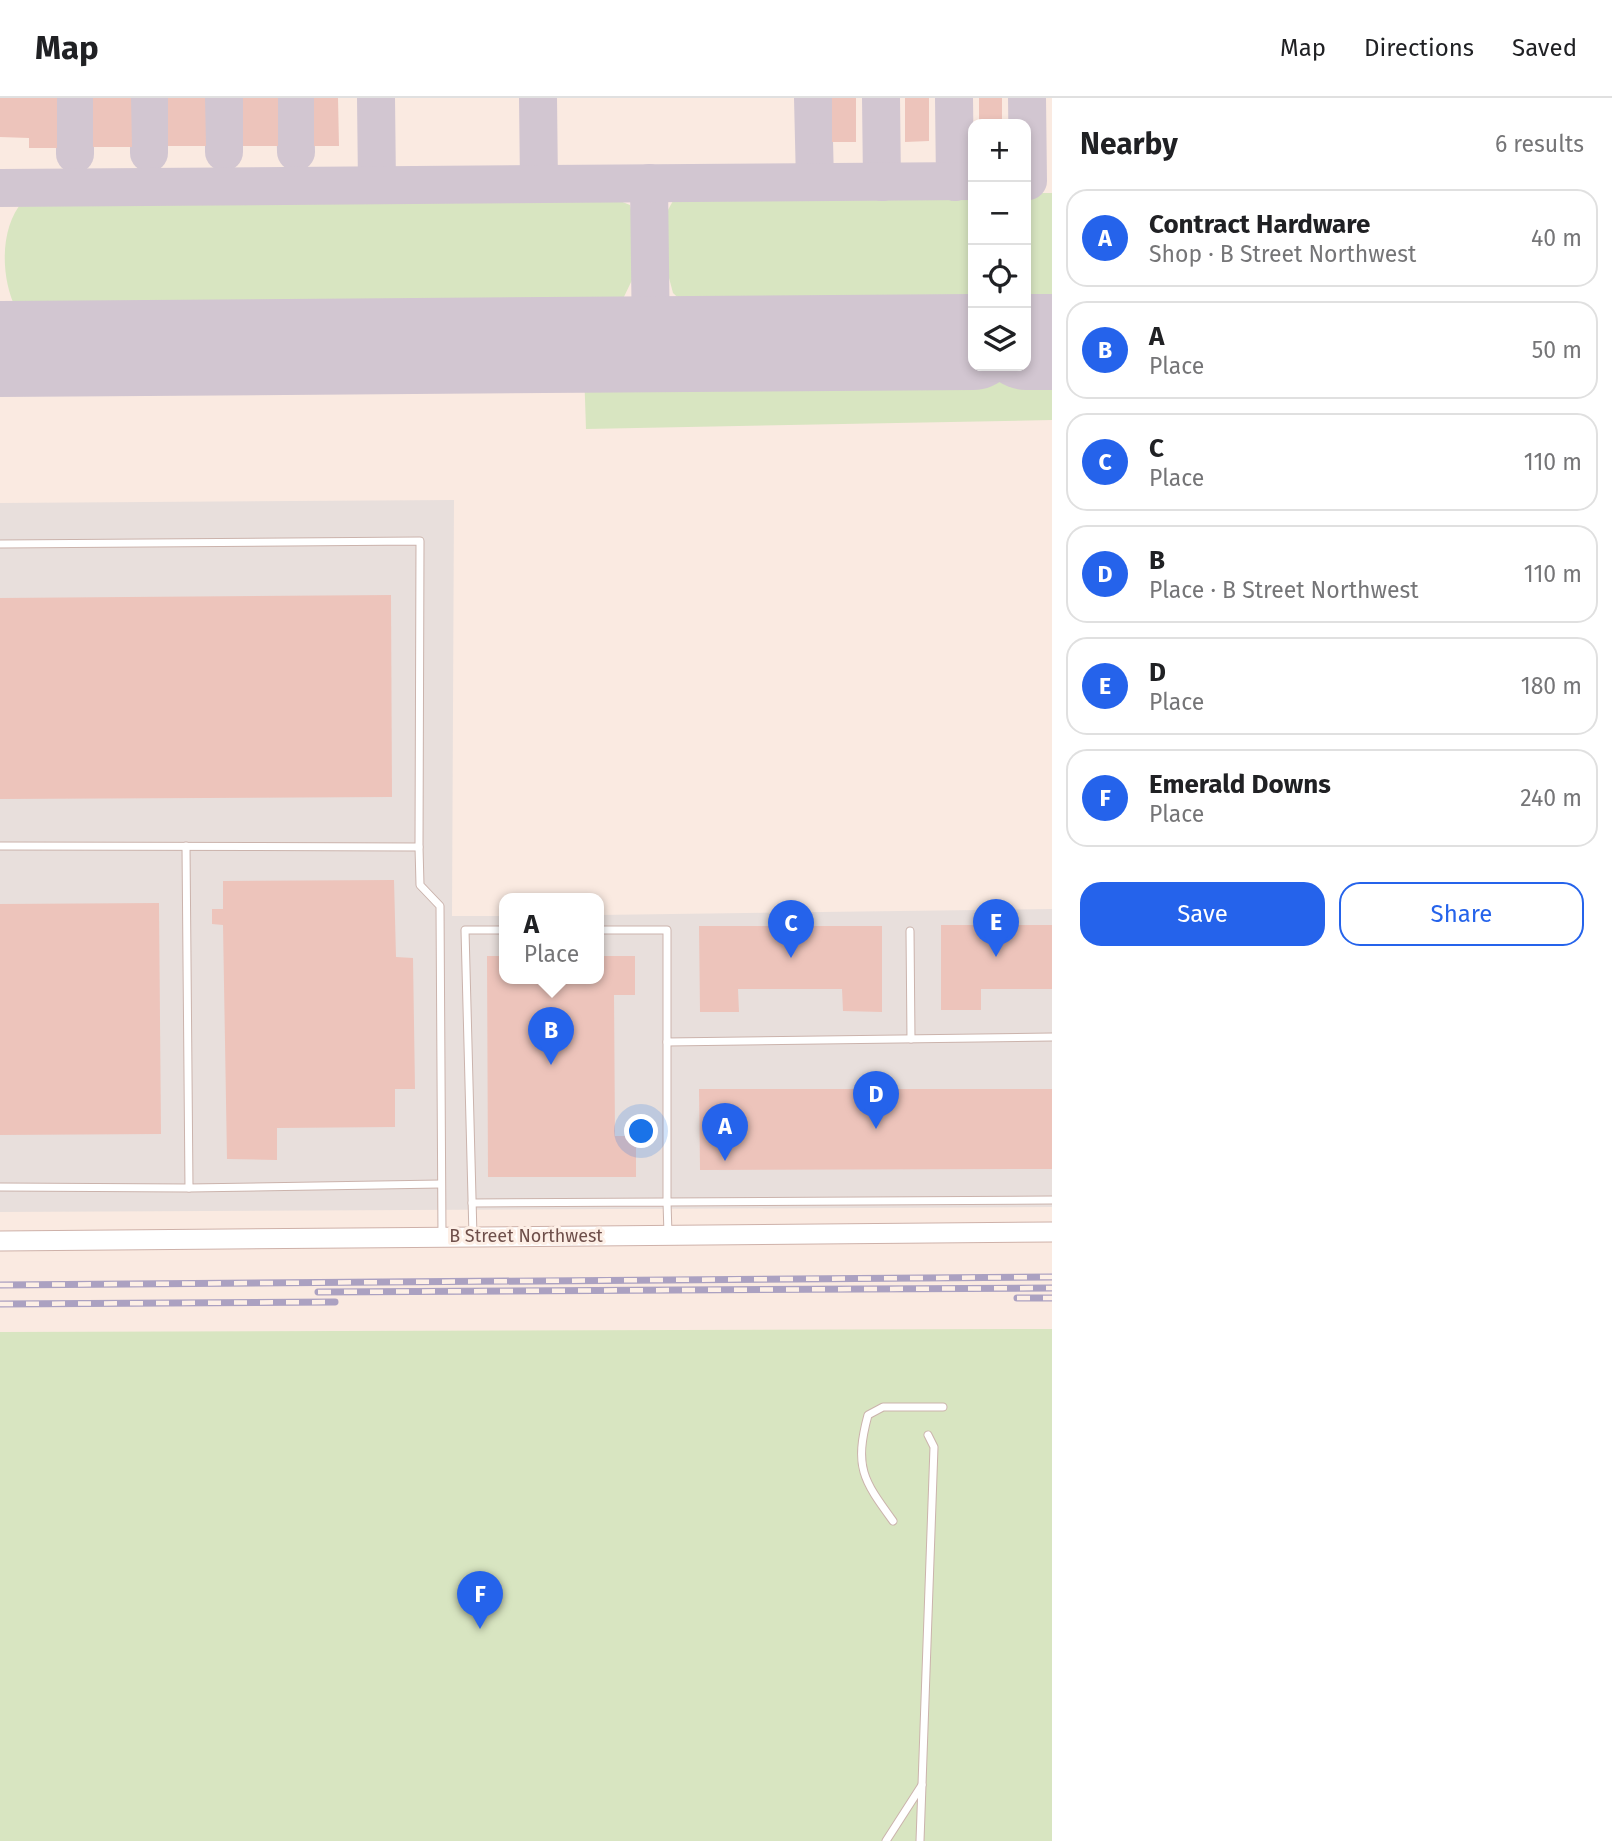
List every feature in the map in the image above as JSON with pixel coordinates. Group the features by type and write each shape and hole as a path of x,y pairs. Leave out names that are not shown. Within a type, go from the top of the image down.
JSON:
{"street":[{"name":"B Street Northwest","path":"0,1241 1052,1232"}],"lane":[{"path":"0,544 420,541 420,885 440,906 442,1237"},
{"path":"0,846 419,847"},
{"path":"186,846 189,1188"},
{"path":"473,1237 465,930 499,930"},
{"path":"604,930 667,930 668,1235"},
{"path":"910,931 911,1039"},
{"path":"667,1042 1052,1037"},
{"path":"0,1188 441,1184"},
{"path":"472,1203 1052,1200"},
{"path":"893,1521 873,1494 861,1470 863,1433 868,1415 883,1408 943,1407"},
{"path":"920,1841 934,1447 928,1435"},
{"path":"886,1841 922,1784"}],"shaded area":[{"path":"454,500 452,916 499,916 499,984 604,984 604,915 1052,909 1052,1207 0,1212 0,503"}],"green space":[{"path":"516,193 605,195 630,205 637,237 633,278 621,303 600,317 46,319 16,309 7,282 6,238 15,212 23,201 323,199"},
{"path":"1031,193 1052,193 1052,313 1031,313"},
{"path":"968,194 968,314 714,316 687,306 673,293 664,259 663,219 674,199"},
{"path":"666,364 968,366 968,371 1031,371 1031,366 1052,366 1052,420 586,429 584,369"},
{"path":"1052,1329 1052,1841 0,1841 0,1332"}],"building":[{"path":"0,98 57,98 57,148 29,148 29,138 0,137"},
{"path":"93,98 131,98 132,147 93,147"},
{"path":"168,98 205,98 206,146 168,146"},
{"path":"243,98 278,98 278,146 243,146"},
{"path":"314,98 338,98 339,146 314,146"},
{"path":"832,98 856,98 856,142 832,142"},
{"path":"905,98 929,98 929,141 905,142"},
{"path":"979,98 1002,98 1002,119 979,119"},
{"path":"391,595 392,797 0,799 0,598"},
{"path":"394,880 396,957 413,958 415,1089 395,1089 395,1127 277,1128 277,1160 227,1159 223,925 212,924 212,909 223,909 223,881"},
{"path":"159,903 161,1134 0,1135 0,904"},
{"path":"941,925 1052,925 1052,989 981,989 981,1010 941,1010"},
{"path":"699,926 882,926 882,1012 843,1011 842,989 738,989 739,1012 700,1012"},
{"path":"487,956 499,956 499,984 604,984 604,956 635,956 635,995 614,995 615,1136 636,1136 636,1177 488,1177"},
{"path":"699,1089 1052,1089 1052,1169 700,1170"}],"taxiway":[{"path":"75,98 75,154"},
{"path":"149,98 149,153"},
{"path":"224,98 224,152"},
{"path":"295,98 296,152"},
{"path":"376,98 377,185"},
{"path":"538,98 539,184"},
{"path":"813,98 815,182"},
{"path":"881,98 882,182"},
{"path":"954,98 955,182"},
{"path":"1027,98 1027,119"},
{"path":"0,188 968,181"},
{"path":"649,183 651,345"}],"runway":[{"path":"0,349 968,342"},
{"path":"1031,342 1052,342"}],"railway":[{"path":"0,1285 1052,1277"},
{"path":"318,1292 1052,1288"},
{"path":"1017,1298 1052,1298"},
{"path":"0,1304 335,1302"}],"place":[{"name":"D","path":"996,957"},
{"name":"C","path":"791,958"},
{"name":"A","path":"551,1065"},
{"name":"B","path":"876,1129"},
{"name":"Contract Hardware","path":"725,1161"},
{"name":"Emerald Downs","path":"480,1629"}]}
